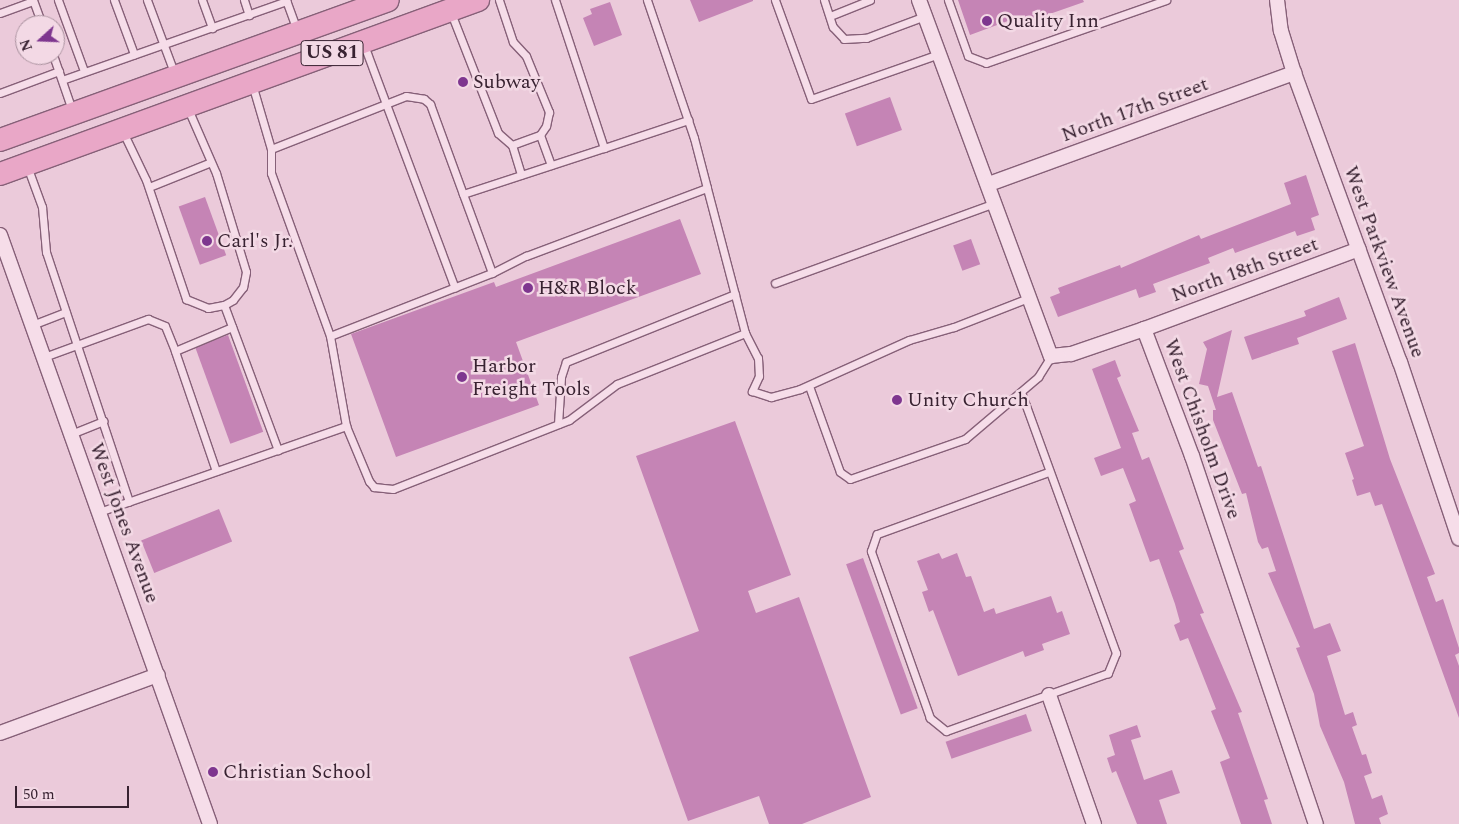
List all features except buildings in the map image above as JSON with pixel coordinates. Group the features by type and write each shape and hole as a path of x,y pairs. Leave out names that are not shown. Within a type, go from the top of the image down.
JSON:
{"main road":[{"name":"US 81","path":"0,140 388,0"},
{"name":"US 81","path":"0,174 478,0"},
{"path":"176,76 186,106"}],"street":[{"path":"919,0 989,184 1028,298 1051,356"},
{"name":"West Parkview Avenue","path":"1277,0 1281,31 1294,73 1359,249 1459,538"},
{"name":"North 17th Street","path":"989,184 1294,73"},
{"name":"West Jones Avenue","path":"0,235 210,824"},
{"name":"North 18th Street","path":"1144,329 1359,249"},
{"name":"West Chisholm Drive","path":"1051,356 1071,354 1144,329 1194,463 1316,824"},
{"path":"0,733 158,675"},
{"path":"1049,695 1094,824"}],"lane":[{"path":"58,0 84,71"},
{"path":"114,0 134,54"},
{"path":"147,0 176,76"},
{"path":"202,0 212,28"},
{"path":"244,0 250,15"},
{"path":"62,80 250,15 286,0 298,32"},
{"path":"499,0 513,42 526,56 549,112 546,126 540,135 512,145"},
{"path":"555,0 604,148"},
{"path":"647,0 688,120 745,334 758,358 759,376 752,391 771,397 809,386 909,340 954,327 1028,298"},
{"path":"775,0 811,99 939,54"},
{"path":"824,0 839,35 853,40 925,16"},
{"path":"830,16 870,0"},
{"path":"948,0 968,56 976,62 986,63 1166,0"},
{"path":"0,13 33,1 38,15"},
{"path":"450,10 498,133 512,145 521,175"},
{"path":"363,42 455,288"},
{"path":"56,65 73,113"},
{"path":"0,92 58,71"},
{"path":"251,82 271,149 271,173 330,336 346,426 369,481 374,487 386,490 569,420 617,384 745,334"},
{"path":"271,149 406,96 424,99 430,104 492,274"},
{"path":"121,129 149,187 186,299 208,308 224,305 233,300 243,287 246,272 216,173 209,163 186,106"},
{"path":"463,194 688,120"},
{"path":"540,135 551,165"},
{"path":"149,187 209,163"},
{"path":"26,164 42,207 46,252 129,502"},
{"path":"330,336 492,274 526,256 707,188"},
{"path":"775,283 995,203"},
{"path":"558,424 561,377 566,362 735,294"},
{"path":"224,305 278,450"},
{"path":"32,325 66,312"},
{"path":"44,357 148,319 165,326 216,471"},
{"path":"175,351 232,327"},
{"path":"809,386 840,472 850,479 965,439 1038,377 1051,356"},
{"path":"1020,392 1116,653 1108,673 946,732 930,718 871,551 877,534 1048,472"},
{"path":"71,434 102,422"},
{"path":"100,512 346,426"}],"place":[{"name":"Quality Inn","path":"987,21"},
{"name":"Subway","path":"463,82"},
{"name":"Carl's Jr.","path":"207,241"},
{"name":"H&R Block","path":"528,288"},
{"name":"Harbor Freight Tools","path":"462,377"},
{"name":"Unity Church","path":"897,400"},
{"name":"Christian School","path":"213,772"}]}
